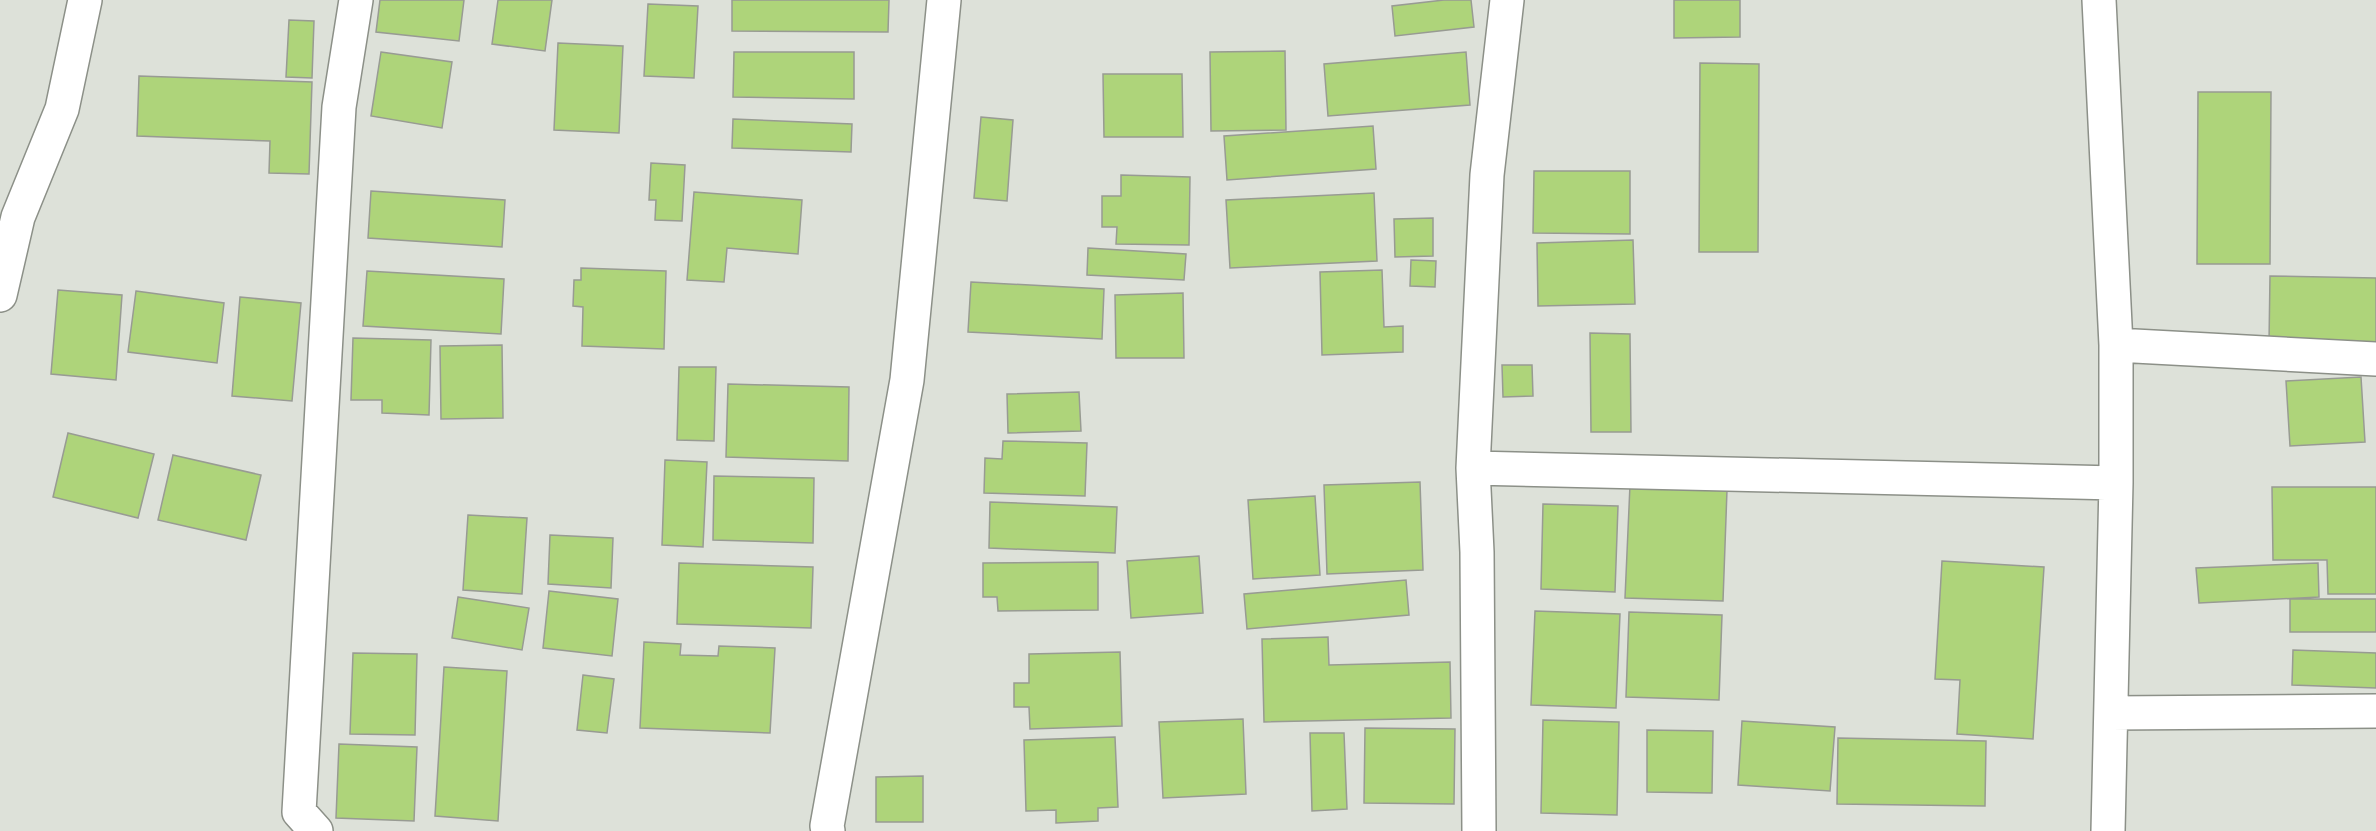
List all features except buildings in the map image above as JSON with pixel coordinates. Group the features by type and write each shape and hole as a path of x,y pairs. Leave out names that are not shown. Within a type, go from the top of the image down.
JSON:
{"street":[{"path":"0,295 18,217 62,109 85,0"},
{"path":"316,831 299,812 339,107 356,0"},
{"path":"828,831 827,826 907,380 944,0"},
{"path":"1479,831 1478,552 1473,468 1487,175 1507,0"},
{"path":"2099,0 2116,345 2116,483 2108,831"},
{"path":"2116,345 2376,359"},
{"path":"1473,468 2116,483"},
{"path":"2111,713 2376,711"}]}
